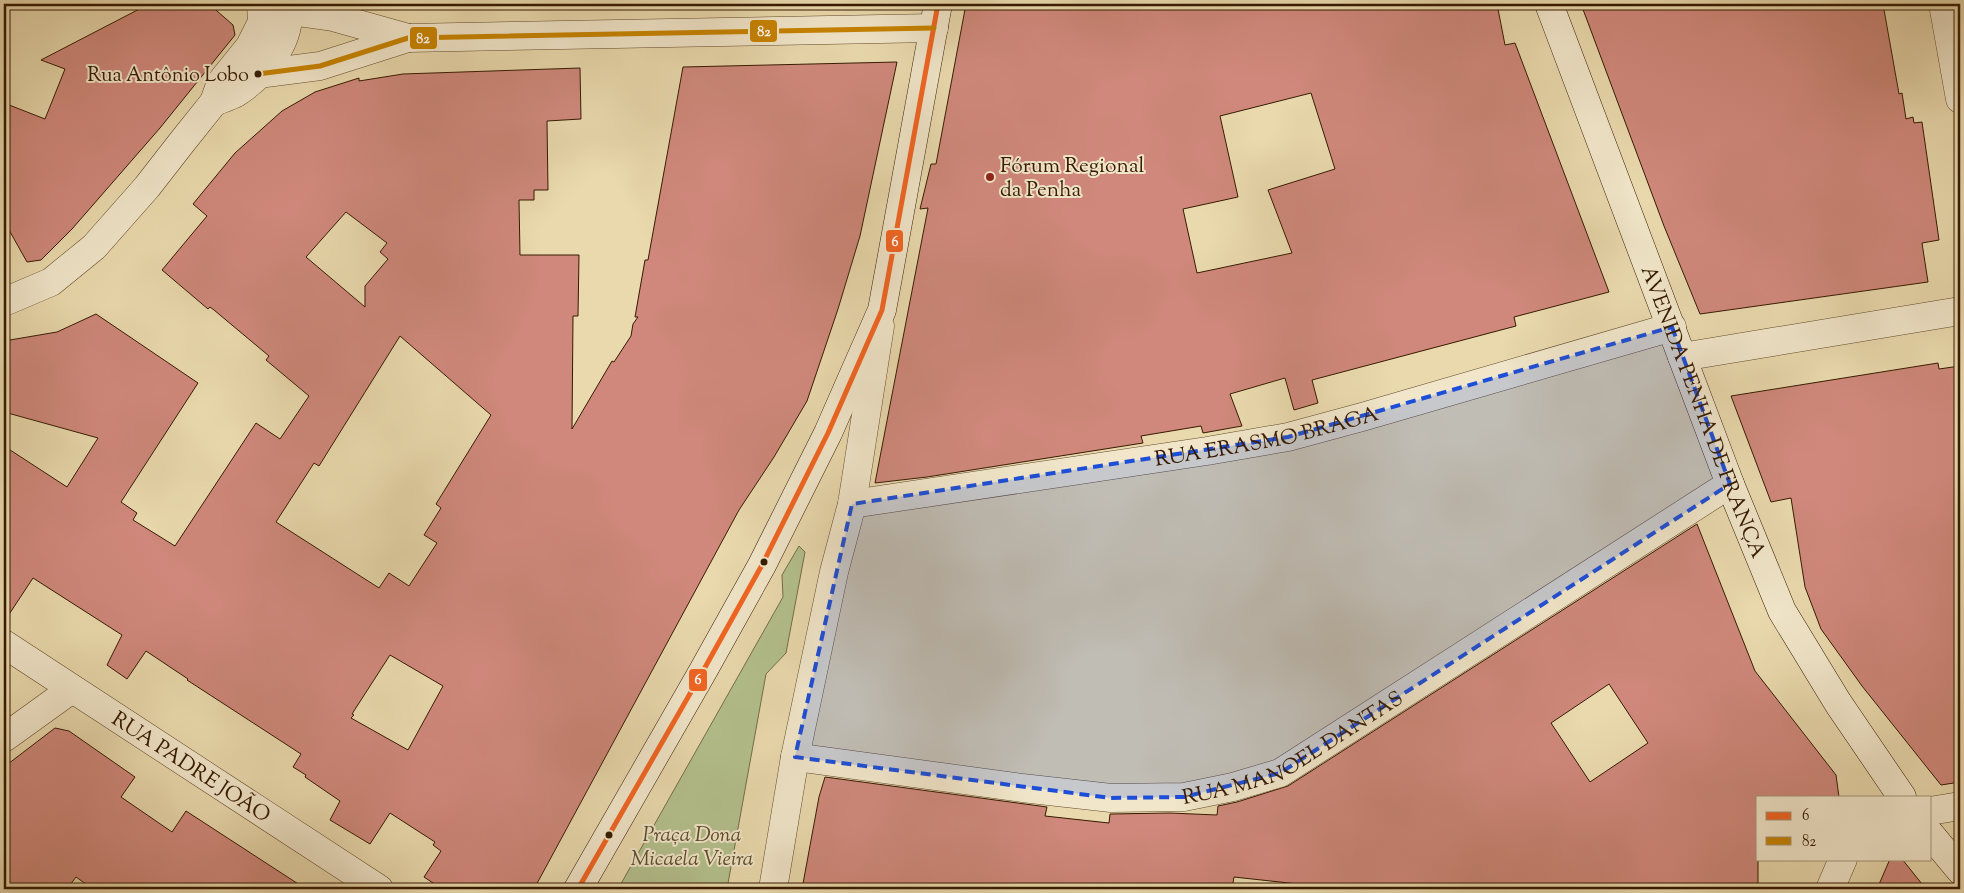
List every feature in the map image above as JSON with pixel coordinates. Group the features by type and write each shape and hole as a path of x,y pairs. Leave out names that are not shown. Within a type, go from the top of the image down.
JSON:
{"street":[{"path":"5,299 50,282 94,247 147,187 214,102 221,82 250,46 262,22 261,4"},
{"name":"AVENIDA PENHA DE FRANÇA","path":"1549,4 1730,484 1782,611 1838,703 1901,796"},
{"path":"1943,4 1960,98"},
{"path":"214,102 236,92 258,74 277,51 288,28 288,8 333,17 408,38"},
{"path":"258,74 320,66 408,38 936,16 882,310 852,504 834,572 795,757 773,889"},
{"path":"578,889 762,565 828,433 882,310"},
{"path":"1682,357 1960,311"},
{"name":"RUA ERASMO BRAGA","path":"852,504 1207,451 1288,437 1672,327"},
{"name":"RUA MANOEL DANTAS","path":"795,757 1022,788 1111,798 1184,797 1233,787 1280,773 1730,484"},
{"name":"RUA PADRE JOÃO","path":"4,644 379,889"},
{"path":"4,738 72,689"},
{"path":"1932,811 1960,806"},
{"path":"1932,836 1960,870"},
{"path":"1830,889 1843,860"}],"highlighted area":[{"path":"1672,327 1730,484 1280,773 1184,797 1111,798 795,757 852,504 1288,437"}],"green space":[{"name":"Praça Dona Micaela Vieira","path":"799,546 805,552 786,653 766,674 727,889 618,889 783,597 782,575"}],"building":[{"path":"149,4 209,4 233,25 235,35 160,128 72,229 41,260 27,262 4,221 4,103 45,119 65,69 41,60"},
{"path":"966,4 1497,4 1505,45 1515,43 1609,292 1514,317 1516,326 1312,380 1318,403 1294,410 1285,378 1230,394 1242,426 1203,433 1201,426 1141,436 1143,443 927,477 875,483 928,208 920,209 931,164 936,164","holes":["1311,93 1335,169 1268,190 1292,253 1197,273 1183,209 1238,197 1220,116"]},
{"path":"1581,4 1883,4 1899,94 1902,93 1906,119 1913,117 1914,123 1922,122 1939,240 1922,243 1928,282 1700,314 1664,226"},
{"path":"897,62 860,236 807,401 774,457 739,510 534,889 442,889 424,877 441,851 433,845 435,842 390,813 370,844 330,820 340,801 293,767 301,754 146,651 127,679 107,665 122,635 33,578 4,622 4,446 67,487 98,438 4,412 4,341 57,332 96,314 198,383 121,502 137,513 133,520 175,546 256,423 280,439 309,396 266,360 269,356 214,310 210,307 208,309 162,270 207,216 193,204 235,153 282,111 315,92 359,78 359,81 403,74 580,68 581,119 547,121 548,190 534,190 534,200 519,200 520,255 579,255 578,316 573,316 572,429 612,361 614,362 631,336 633,324 638,317 635,317 645,260 648,260 683,67","holes":["346,212 387,243 380,252 388,259 365,286 365,307 306,257","400,336 491,415 436,504 441,508 424,535 437,543 409,586 389,573 379,588 276,522 314,463 319,466","390,655 443,686 408,750 351,718 354,715 352,714"]},
{"path":"1938,363 1939,369 1960,366 1960,782 1941,785 1862,686 1821,629 1805,587 1791,498 1771,502 1731,396"},
{"path":"1697,524 1755,671 1836,775 1839,796 1756,796 1758,889 1306,889 1307,885 1234,877 1232,889 802,889 819,797 825,777 1047,807 1045,816 1109,823 1110,814 1170,813 1217,815 1218,806 1288,786","holes":["1609,684 1648,743 1590,782 1551,723"]},
{"path":"55,728 69,731 135,777 121,797 172,832 186,811 306,889 93,889 76,877 67,889 4,889 4,767"},
{"path":"1890,860 1903,860 1926,889 1877,889"}],"transit line":[{"name":"6","path":"578,889 762,565 828,433 882,310 938,4"},
{"name":"82","path":"258,74 320,66 408,38 934,28"}],"place":[{"name":"Rua Antônio Lobo","path":"258,74"},
{"name":"Fórum Regional da Penha","path":"990,177"}]}
